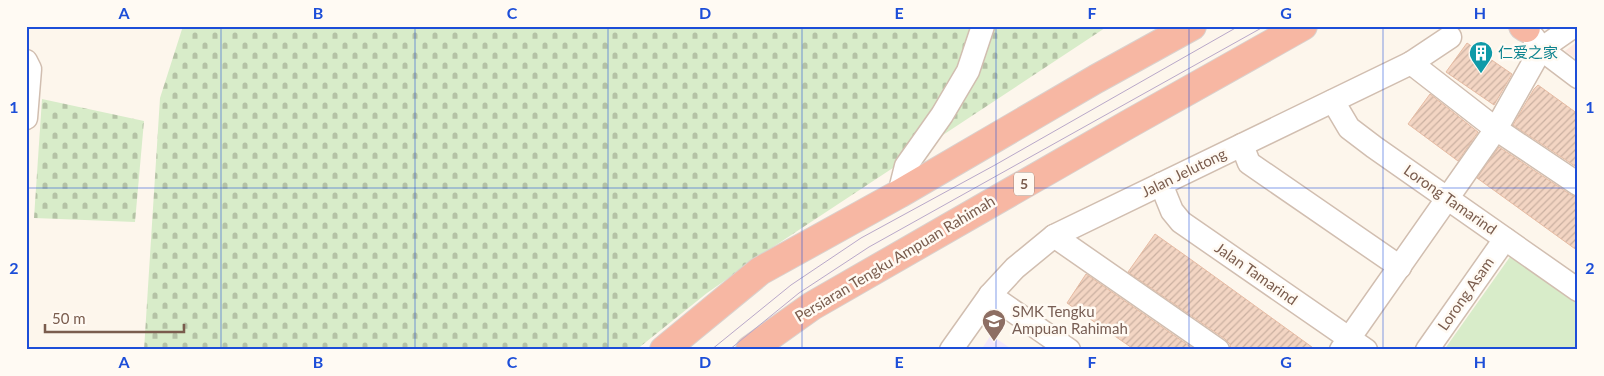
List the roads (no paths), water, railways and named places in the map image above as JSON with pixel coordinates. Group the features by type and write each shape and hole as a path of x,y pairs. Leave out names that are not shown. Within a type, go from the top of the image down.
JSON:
{"highway":[{"path":"664,350 760,272 899,194 1096,78 1192,26"},
{"name":"Persiaran Tengku Ampuan Rahimah","path":"750,350 812,306 1303,26"}],"street":[{"path":"899,194 906,166 942,115 968,72 983,26"},
{"path":"1528,30 1574,26"},
{"path":"1528,30 1578,77"},
{"path":"1352,346 1400,267 1496,129 1528,30"},
{"name":"Jalan Jelutong","path":"952,350 990,295 1015,268 1054,236 1411,63 1450,38"},
{"path":"26,61 30,69 26,118"},
{"path":"1411,63 1496,129 1578,184"},
{"name":"Lorong Tamarind","path":"1333,101 1349,128 1578,290"},
{"path":"1242,145 1249,163 1400,267"},
{"name":"Jalan Tamarind","path":"1161,184 1172,211 1181,222 1352,346"},
{"path":"1054,236 1218,350"},
{"name":"Lorong Asam","path":"1427,350 1505,239"},
{"path":"990,295 1069,350"}],"tram line":[{"path":"711,350 791,285 861,238 995,165 1239,26"},
{"path":"729,350 799,293 869,247 1265,26"}],"place":[{"name":"仁爱之家","path":"1481,74"},
{"name":"SMK Tengku Ampuan Rahimah","path":"994,342"}]}
